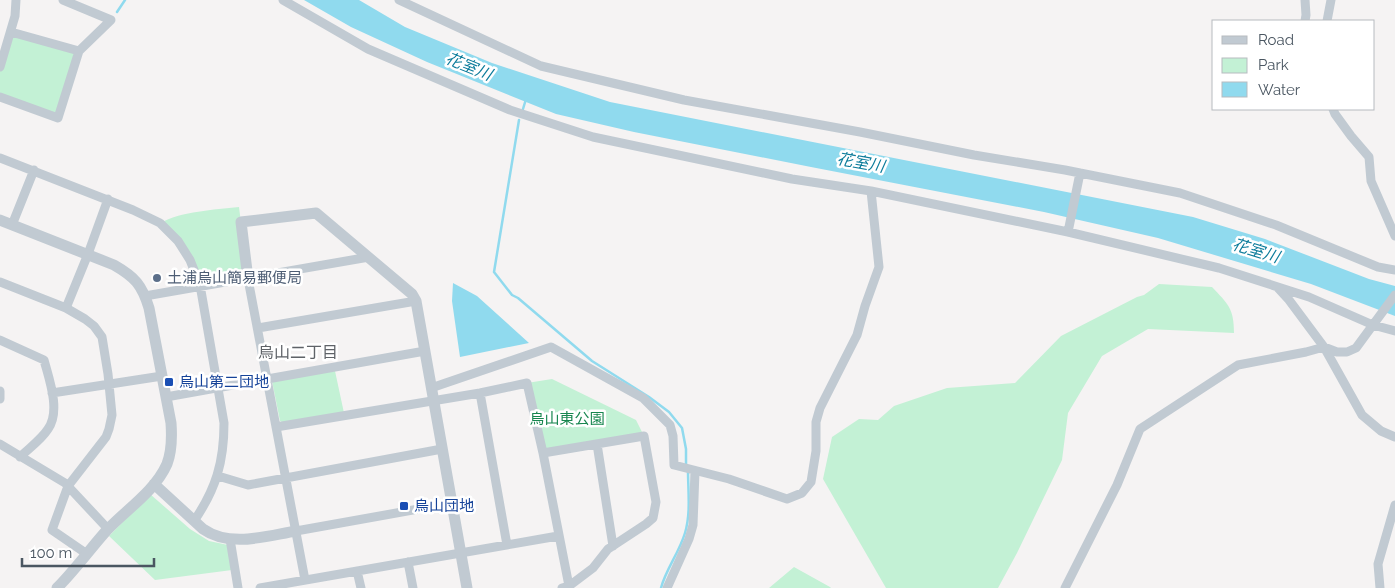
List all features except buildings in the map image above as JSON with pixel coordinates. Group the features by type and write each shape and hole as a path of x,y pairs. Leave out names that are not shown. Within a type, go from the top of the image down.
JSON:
{"street":[{"path":"0,67 15,16 16,0"},
{"path":"0,97 57,119 79,51 111,20 63,0"},
{"path":"283,0 368,49 510,110 594,137 792,179 871,191 1068,232 1219,268 1309,297 1373,325 1395,331"},
{"path":"399,0 541,66 684,100 1180,193 1276,225 1378,267 1395,270"},
{"path":"1305,0 1305,20"},
{"path":"1327,20 1330,0"},
{"path":"11,32 79,51"},
{"path":"1333,110 1351,136 1369,157 1371,181 1395,236"},
{"path":"0,158 108,199 160,223 178,241 190,260 200,285 224,423 224,440 218,476 194,521"},
{"path":"12,225 34,170"},
{"path":"1068,232 1080,173"},
{"path":"431,388 551,346 643,398 670,425 673,436 674,465 729,479 786,499 802,493 811,482 816,451 816,422 820,408 857,335 879,267 871,191"},
{"path":"66,308 108,199"},
{"path":"305,580 248,279 241,222 316,213 412,294 416,301 468,588"},
{"path":"0,220 114,265 130,274 136,281 145,296 149,308 172,434 170,453 166,465 154,484 108,529 57,588"},
{"path":"145,296 369,257"},
{"path":"0,283 66,308 94,326 102,337 110,385 112,415 110,430 68,486 52,530 87,554"},
{"path":"1276,286 1289,300 1324,347 1362,415 1381,431 1395,437"},
{"path":"1065,588 1116,485 1140,429 1238,365 1324,347 1337,352 1347,352 1356,348 1395,295"},
{"path":"258,328 416,301"},
{"path":"0,340 44,360 54,404 49,428 20,457"},
{"path":"166,397 425,351"},
{"path":"52,393 162,376"},
{"path":"276,428 528,383 543,453 565,587 593,568 608,549 653,518 656,502 644,436 543,453"},
{"path":"0,391 0,399"},
{"path":"480,393 507,545"},
{"path":"0,444 65,483 108,529"},
{"path":"597,444 613,546"},
{"path":"218,476 248,485 442,450"},
{"path":"667,588 689,539 693,525 694,471"},
{"path":"154,484 210,534 242,540 452,503"},
{"path":"1380,588 1378,564 1395,505"},
{"path":"261,588 558,536"},
{"path":"230,539 238,588"},
{"path":"408,562 413,588"},
{"path":"357,571 361,588"}],"green space":[{"path":"11,32 79,51 57,119 0,97 0,67"},
{"path":"239,207 248,279 200,285 195,272 160,223 188,213"},
{"path":"1159,284 1212,287 1229,307 1233,318 1234,333 1148,329 1102,356 1068,413 1062,460 998,588 886,588 823,479 832,437 859,419 878,420 894,406 947,388 1015,383 1061,336 1144,295"},
{"path":"335,371 344,413 286,424 280,421 272,381"},
{"name":"烏山東公園","path":"552,379 636,420 644,436 543,453 527,383"},
{"path":"150,494 190,529 209,541 228,545 232,570 155,580 109,536"},
{"path":"794,567 830,587 831,588 769,588"}],"water":[{"name":"花室川","path":"304,0 359,0 405,27 492,63 610,102 1193,217 1265,239 1369,279 1395,286 1395,316 1311,284 1158,238 1044,212 634,132 556,114 427,62 351,27"},
{"path":"453,283 477,296 529,343 460,357 452,301"}],"waterway":[{"path":"117,12 125,0"},
{"path":"523,109 526,99"},
{"path":"519,120 494,272 512,295 518,298 592,361 669,412 682,428 686,449 686,466"},
{"path":"661,588 687,525 689,510 688,470"}],"place":[{"name":"土浦烏山簡易郵便局","path":"157,278"},
{"name":"烏山第二団地","path":"169,382"},
{"name":"烏山団地","path":"404,506"}],"district":[{"name":"烏山二丁目","path":"298,352"}]}
